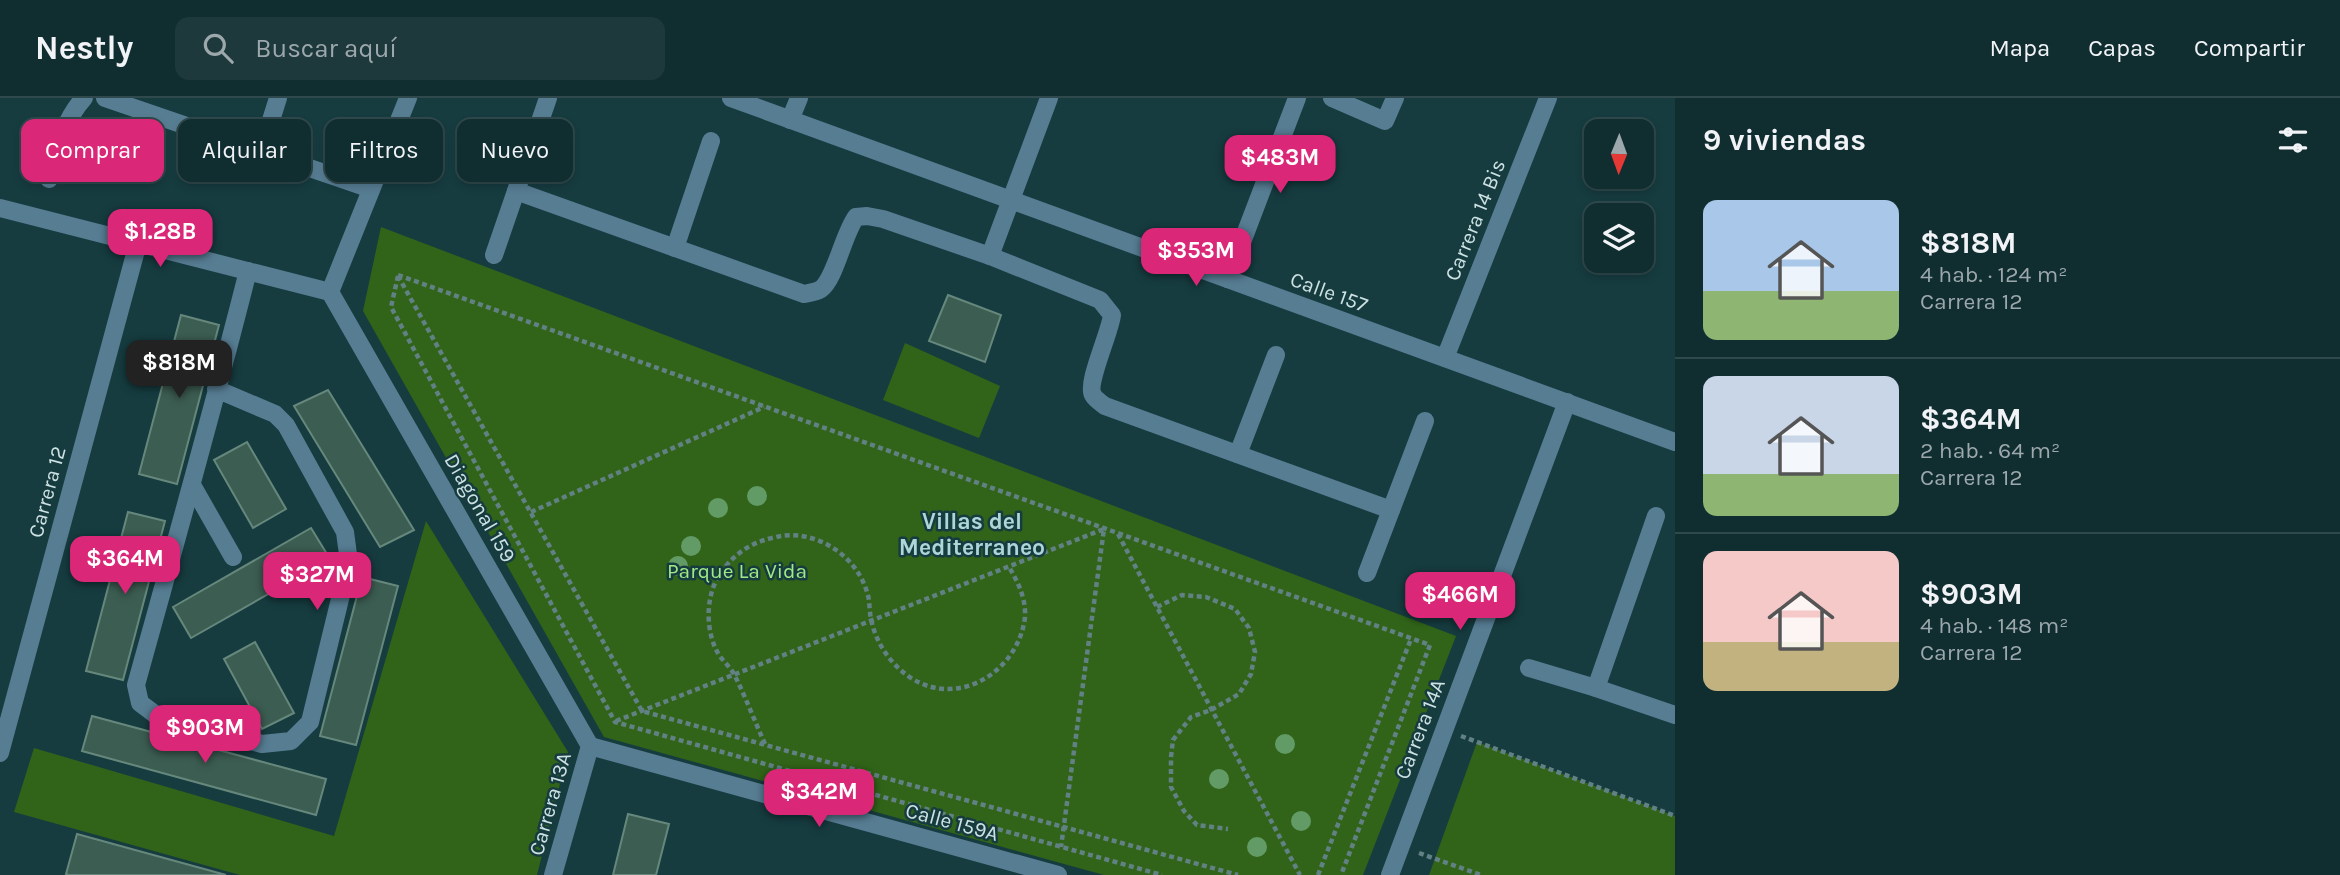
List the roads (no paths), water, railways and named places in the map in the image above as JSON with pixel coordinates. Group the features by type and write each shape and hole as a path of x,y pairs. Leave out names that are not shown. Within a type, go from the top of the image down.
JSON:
{"street":[{"path":"68,119 84,98"},
{"path":"105,98 178,123"},
{"path":"271,119 278,98"},
{"path":"0,208 330,292 408,98"},
{"path":"494,255 548,98"},
{"name":"Calle 157","path":"730,98 1675,442"},
{"path":"790,120 799,98"},
{"path":"990,256 1049,98"},
{"path":"1228,279 1297,98"},
{"path":"1332,98 1385,121 1395,98"},
{"name":"Carrera 14 Bis","path":"1445,358 1548,98"},
{"path":"675,248 711,141"},
{"path":"311,168 371,189"},
{"path":"516,191 804,294 819,291 829,281 848,229 856,217 883,219 990,256 1100,300 1112,314 1110,329 1090,386 1093,396 1105,406 1391,510"},
{"name":"Carrera 12","path":"0,753 138,243"},
{"path":"216,390 275,414 286,425 345,532 349,562 310,722 291,741 262,744 156,715 140,703 136,685 248,271"},
{"name":"Diagonal 159","path":"330,292 590,746"},
{"path":"1238,454 1276,355"},
{"name":"Carrera 14A","path":"1390,875 1567,402"},
{"path":"1367,573 1425,421"},
{"path":"192,485 233,557"},
{"path":"1596,688 1656,516"},
{"path":"1529,667 1675,715"},
{"name":"Carrera 13A","path":"553,875 590,746"},
{"name":"Calle 159A","path":"590,746 1058,875"}],"district":[{"name":"Villas del Mediterraneo","path":"972,534"}],"park label":[{"name":"Parque La Vida","path":"737,571"}]}
